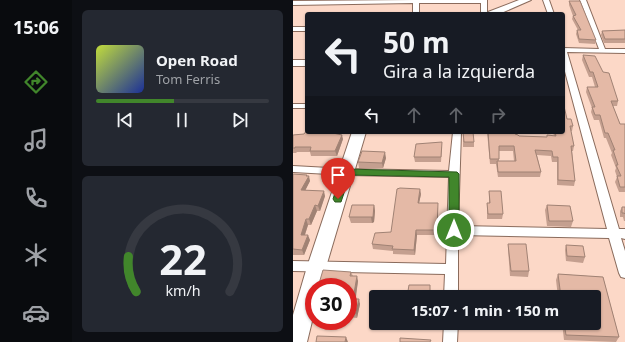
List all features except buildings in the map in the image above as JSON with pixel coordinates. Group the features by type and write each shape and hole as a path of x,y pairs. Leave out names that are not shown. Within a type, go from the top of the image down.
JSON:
{"main road":[{"path":"496,12 527,0"},
{"path":"296,342 316,267 358,134"}],"street":[{"path":"546,0 550,12"},
{"path":"583,0 603,50"},
{"path":"416,1 416,12"},
{"path":"293,3 484,1 484,12"},
{"path":"293,29 305,29"},
{"path":"565,52 603,50 625,51"},
{"path":"565,58 620,234 625,274"},
{"path":"293,63 305,63"},
{"path":"293,106 305,106"},
{"path":"451,290 454,230 454,174 457,134"},
{"path":"293,169 347,172 454,174"},
{"path":"454,230 620,234"},
{"path":"293,266 452,269"},
{"path":"450,342 451,330"}],"route":[{"path":"338,199 347,172 454,174 454,230"}]}
